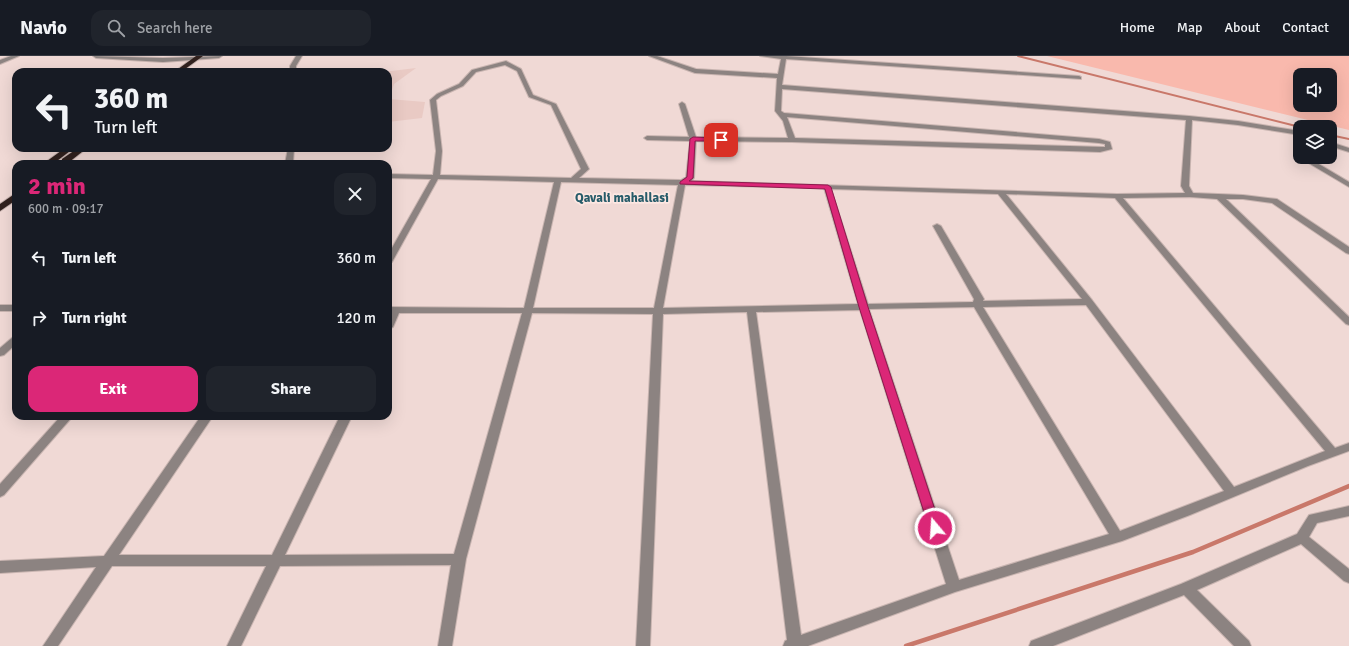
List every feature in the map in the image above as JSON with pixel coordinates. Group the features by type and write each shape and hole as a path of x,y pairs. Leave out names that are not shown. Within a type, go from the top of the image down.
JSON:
{"highway":[{"path":"184,68 203,57"},
{"path":"191,68 203,57"},
{"path":"53,160 64,152"},
{"path":"66,160 78,152"},
{"path":"0,198 12,189"},
{"path":"0,208 12,199"}],"street":[{"path":"0,62 16,56"},
{"path":"96,56 163,60 219,56"},
{"path":"293,68 298,56"},
{"path":"652,56 694,71 780,76"},
{"path":"763,56 805,57 1079,78"},
{"path":"784,57 780,76 778,111 789,124 792,140"},
{"path":"392,255 436,177 439,151 433,100 439,94 461,86 474,71 507,59 519,70 531,96 553,104 581,158 585,169 574,179"},
{"path":"780,87 1189,118 1238,123 1293,132"},
{"path":"643,646 658,311 682,183 690,178 693,139 682,104"},
{"path":"647,138 792,140 1100,150 1109,149 1108,143 1099,141 782,115"},
{"path":"1189,118 1185,186 1190,195"},
{"path":"1337,146 1349,150"},
{"path":"1314,164 1349,185"},
{"path":"392,176 574,179 1118,196 1190,195 1243,197 1274,201 1349,251"},
{"path":"445,646 459,559 528,309 558,179"},
{"path":"828,187 864,307 954,587"},
{"path":"1001,193 1089,302 1232,493"},
{"path":"1118,196 1332,452"},
{"path":"1219,197 1349,322"},
{"path":"936,226 978,299 978,304 1116,537"},
{"path":"392,310 528,309 658,311 1089,302"},
{"path":"0,308 12,308"},
{"path":"751,309 792,645 954,587 1116,537 1186,512 1332,452 1349,447"},
{"path":"0,353 12,342"},
{"path":"0,492 63,420"},
{"path":"50,646 204,420"},
{"path":"234,646 344,420"},
{"path":"1040,645 1186,588 1302,538 1313,519 1349,511"},
{"path":"1302,538 1349,577"},
{"path":"0,567 108,561 459,559"},
{"path":"1186,588 1244,646"}],"shaded area":[{"path":"1047,56 1349,56 1349,130 1337,127 1337,120 1308,120"},
{"path":"416,68 394,84 392,90 392,71"},
{"path":"392,99 425,102 422,118 392,122"}],"waterway":[{"path":"1018,56 1293,125"},
{"path":"1337,136 1349,139"},
{"path":"906,646 1193,552 1349,486"}],"district":[{"name":"Qavali mahallasi","path":"622,197"}],"route":[{"path":"721,140 693,139 690,178 682,183 828,187 864,307 935,528"}]}
